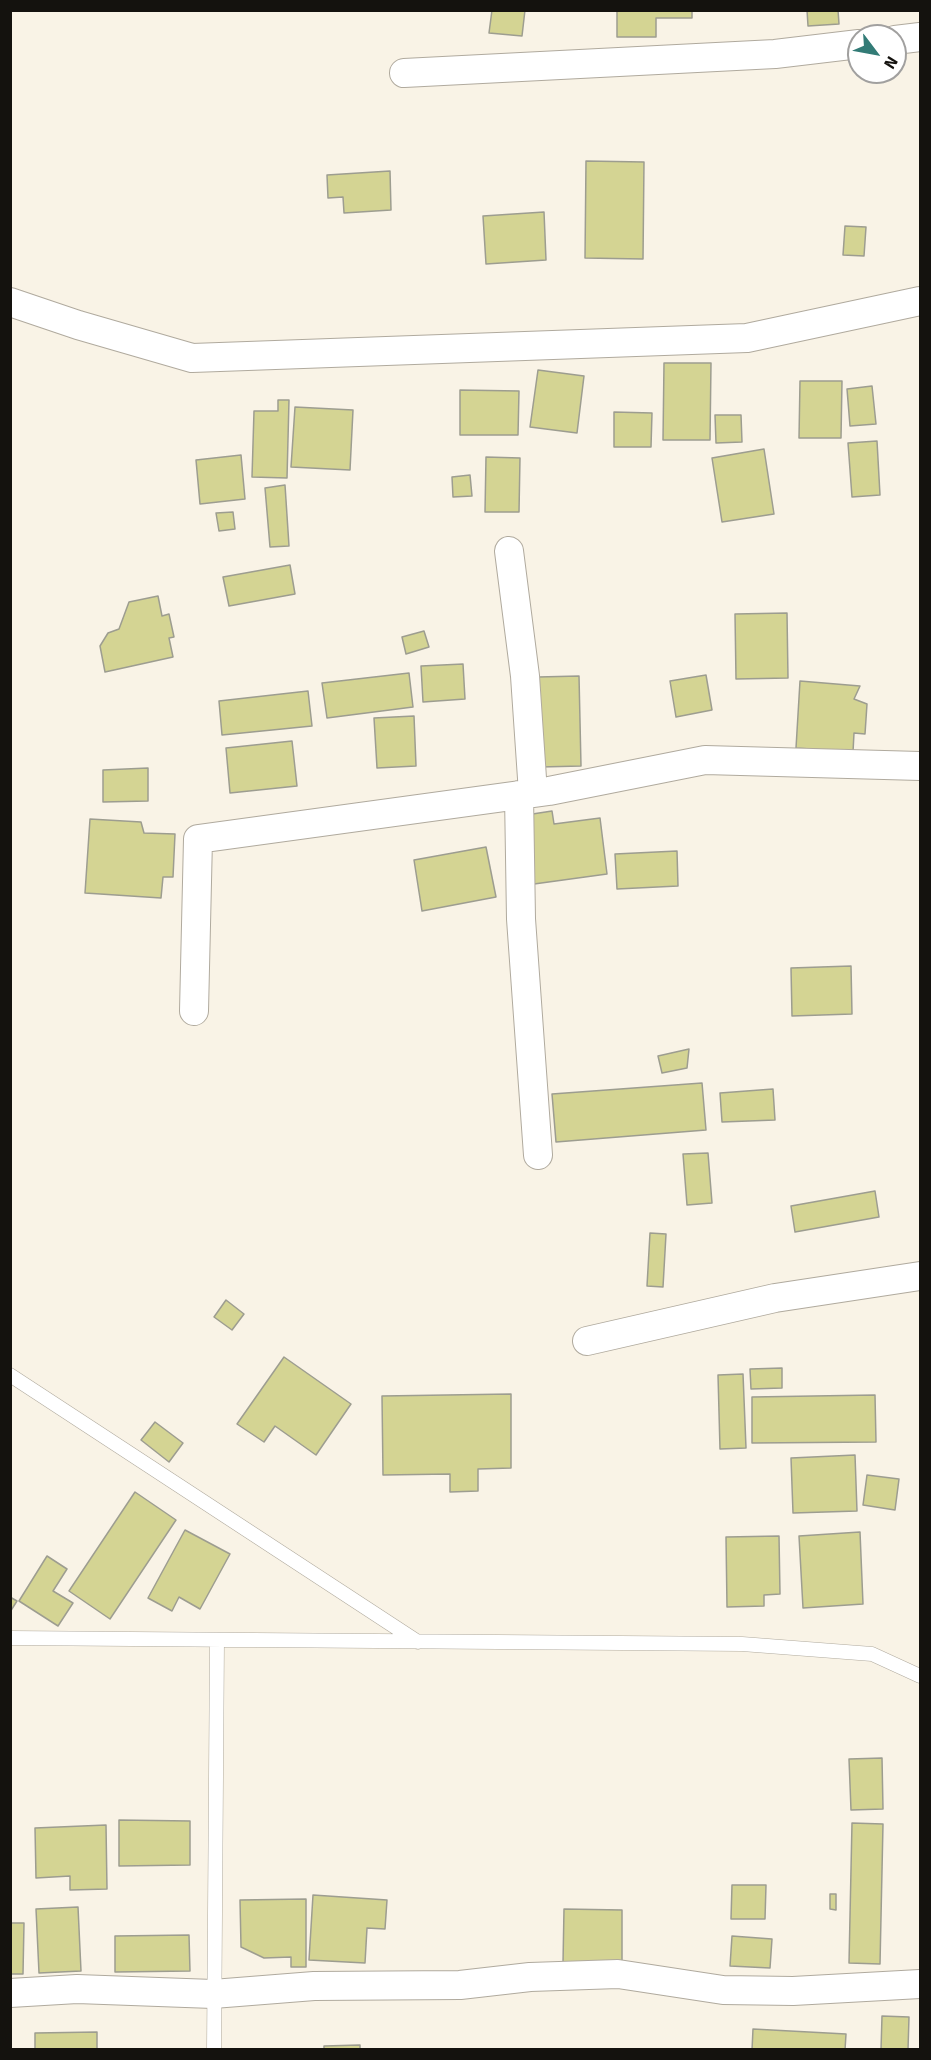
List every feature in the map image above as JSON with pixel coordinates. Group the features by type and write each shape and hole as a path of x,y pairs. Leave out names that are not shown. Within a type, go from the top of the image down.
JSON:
{"street":[{"path":"404,73 775,54 847,45"},
{"path":"10,302 192,358 747,338 921,301"},
{"path":"509,551 525,676 526,794 521,919 538,1155"},
{"path":"194,1011 198,839 526,794 705,760 921,766"},
{"path":"587,1341 775,1298 921,1276"},
{"path":"10,1993 77,1989 213,1994 314,1986 460,1985 530,1977 618,1974 723,1990 793,1991 921,1984"}],"lane":[{"path":"10,1375 419,1642"},
{"path":"10,1638 742,1644 872,1654 921,1676"},
{"path":"214,2049 217,1640"}],"building":[{"path":"492,10 525,10 522,36 489,33"},
{"path":"617,10 692,10 692,18 656,18 656,37 617,37"},
{"path":"807,10 838,10 839,24 808,26"},
{"path":"586,161 644,162 643,259 585,258"},
{"path":"390,171 391,210 344,213 343,197 328,198 327,175"},
{"path":"544,212 546,260 486,264 483,216"},
{"path":"845,226 866,227 864,256 843,255"},
{"path":"664,363 711,363 710,440 663,440"},
{"path":"538,370 584,376 577,433 530,427"},
{"path":"800,381 842,381 841,438 799,438"},
{"path":"872,386 876,424 850,426 847,389"},
{"path":"460,390 519,391 518,435 460,435"},
{"path":"278,400 289,400 287,478 252,477 254,411 278,411"},
{"path":"295,407 353,410 350,470 291,467"},
{"path":"614,412 652,413 651,447 614,447"},
{"path":"715,415 741,415 742,442 716,443"},
{"path":"877,441 880,495 852,497 848,443"},
{"path":"764,449 774,514 722,522 712,458"},
{"path":"241,455 245,499 200,504 196,460"},
{"path":"486,457 520,458 519,512 485,512"},
{"path":"470,475 472,496 453,497 452,477"},
{"path":"285,485 289,546 270,547 265,488"},
{"path":"233,512 235,529 219,531 216,513"},
{"path":"290,565 295,594 229,606 223,577"},
{"path":"158,596 162,616 169,614 174,637 169,638 173,657 105,672 100,646 108,633 119,629 129,602"},
{"path":"787,613 788,678 736,679 735,614"},
{"path":"424,631 429,647 406,654 402,637"},
{"path":"463,664 465,699 423,702 421,666"},
{"path":"409,673 413,707 327,718 322,683"},
{"path":"706,675 712,710 676,717 670,681"},
{"path":"579,676 581,766 540,767 538,677"},
{"path":"800,681 860,686 854,699 867,704 865,734 854,733 853,752 796,748"},
{"path":"308,691 312,726 222,735 219,701"},
{"path":"414,716 416,766 377,768 374,718"},
{"path":"292,741 297,786 230,793 226,748"},
{"path":"148,768 148,801 103,802 103,770"},
{"path":"552,811 554,824 600,818 607,874 534,884 526,815"},
{"path":"90,819 141,822 144,833 175,834 173,877 163,877 161,898 85,893"},
{"path":"486,847 496,897 422,911 414,860"},
{"path":"677,851 678,886 617,889 615,854"},
{"path":"851,966 852,1014 792,1016 791,968"},
{"path":"689,1049 687,1068 662,1073 658,1056"},
{"path":"702,1083 706,1130 556,1142 552,1094"},
{"path":"773,1089 775,1120 722,1122 720,1093"},
{"path":"708,1153 712,1203 687,1205 683,1154"},
{"path":"875,1191 879,1217 795,1232 791,1206"},
{"path":"650,1233 666,1234 663,1287 647,1286"},
{"path":"226,1300 244,1314 232,1330 214,1317"},
{"path":"284,1357 351,1404 316,1455 275,1426 264,1442 237,1424"},
{"path":"782,1368 782,1388 751,1389 750,1369"},
{"path":"743,1374 746,1448 720,1449 718,1375"},
{"path":"511,1394 511,1468 478,1469 478,1491 450,1492 450,1474 383,1475 382,1396"},
{"path":"875,1395 876,1442 752,1443 752,1397"},
{"path":"155,1422 183,1443 169,1462 141,1440"},
{"path":"855,1455 857,1511 793,1513 791,1458"},
{"path":"867,1475 899,1479 895,1510 863,1505"},
{"path":"135,1492 176,1520 110,1619 69,1591"},
{"path":"185,1530 230,1554 200,1609 179,1597 172,1611 148,1598"},
{"path":"860,1532 863,1604 803,1608 799,1536"},
{"path":"779,1536 780,1594 764,1595 764,1606 727,1607 726,1537"},
{"path":"47,1556 67,1569 53,1591 73,1603 58,1626 19,1601"},
{"path":"10,1597 17,1601 10,1612"},
{"path":"882,1758 883,1809 851,1810 849,1759"},
{"path":"119,1820 190,1821 190,1865 119,1866"},
{"path":"852,1823 883,1824 880,1964 849,1963"},
{"path":"106,1825 107,1889 70,1890 70,1876 36,1878 35,1828"},
{"path":"732,1885 766,1885 765,1919 731,1919"},
{"path":"830,1894 836,1894 836,1910 830,1909"},
{"path":"313,1895 387,1900 385,1929 367,1928 365,1963 309,1960"},
{"path":"306,1899 306,1967 291,1967 291,1957 264,1958 241,1947 240,1900"},
{"path":"78,1907 81,1971 39,1973 36,1909"},
{"path":"564,1909 622,1910 622,1963 563,1963"},
{"path":"10,1923 24,1923 23,1974 10,1974"},
{"path":"189,1935 190,1971 115,1972 115,1936"},
{"path":"732,1936 772,1939 770,1968 730,1966"},
{"path":"882,2016 909,2017 908,2050 881,2050"},
{"path":"753,2029 846,2034 845,2050 752,2050"},
{"path":"97,2032 97,2050 35,2050 35,2033"},
{"path":"360,2045 360,2050 324,2050 324,2046"}]}
